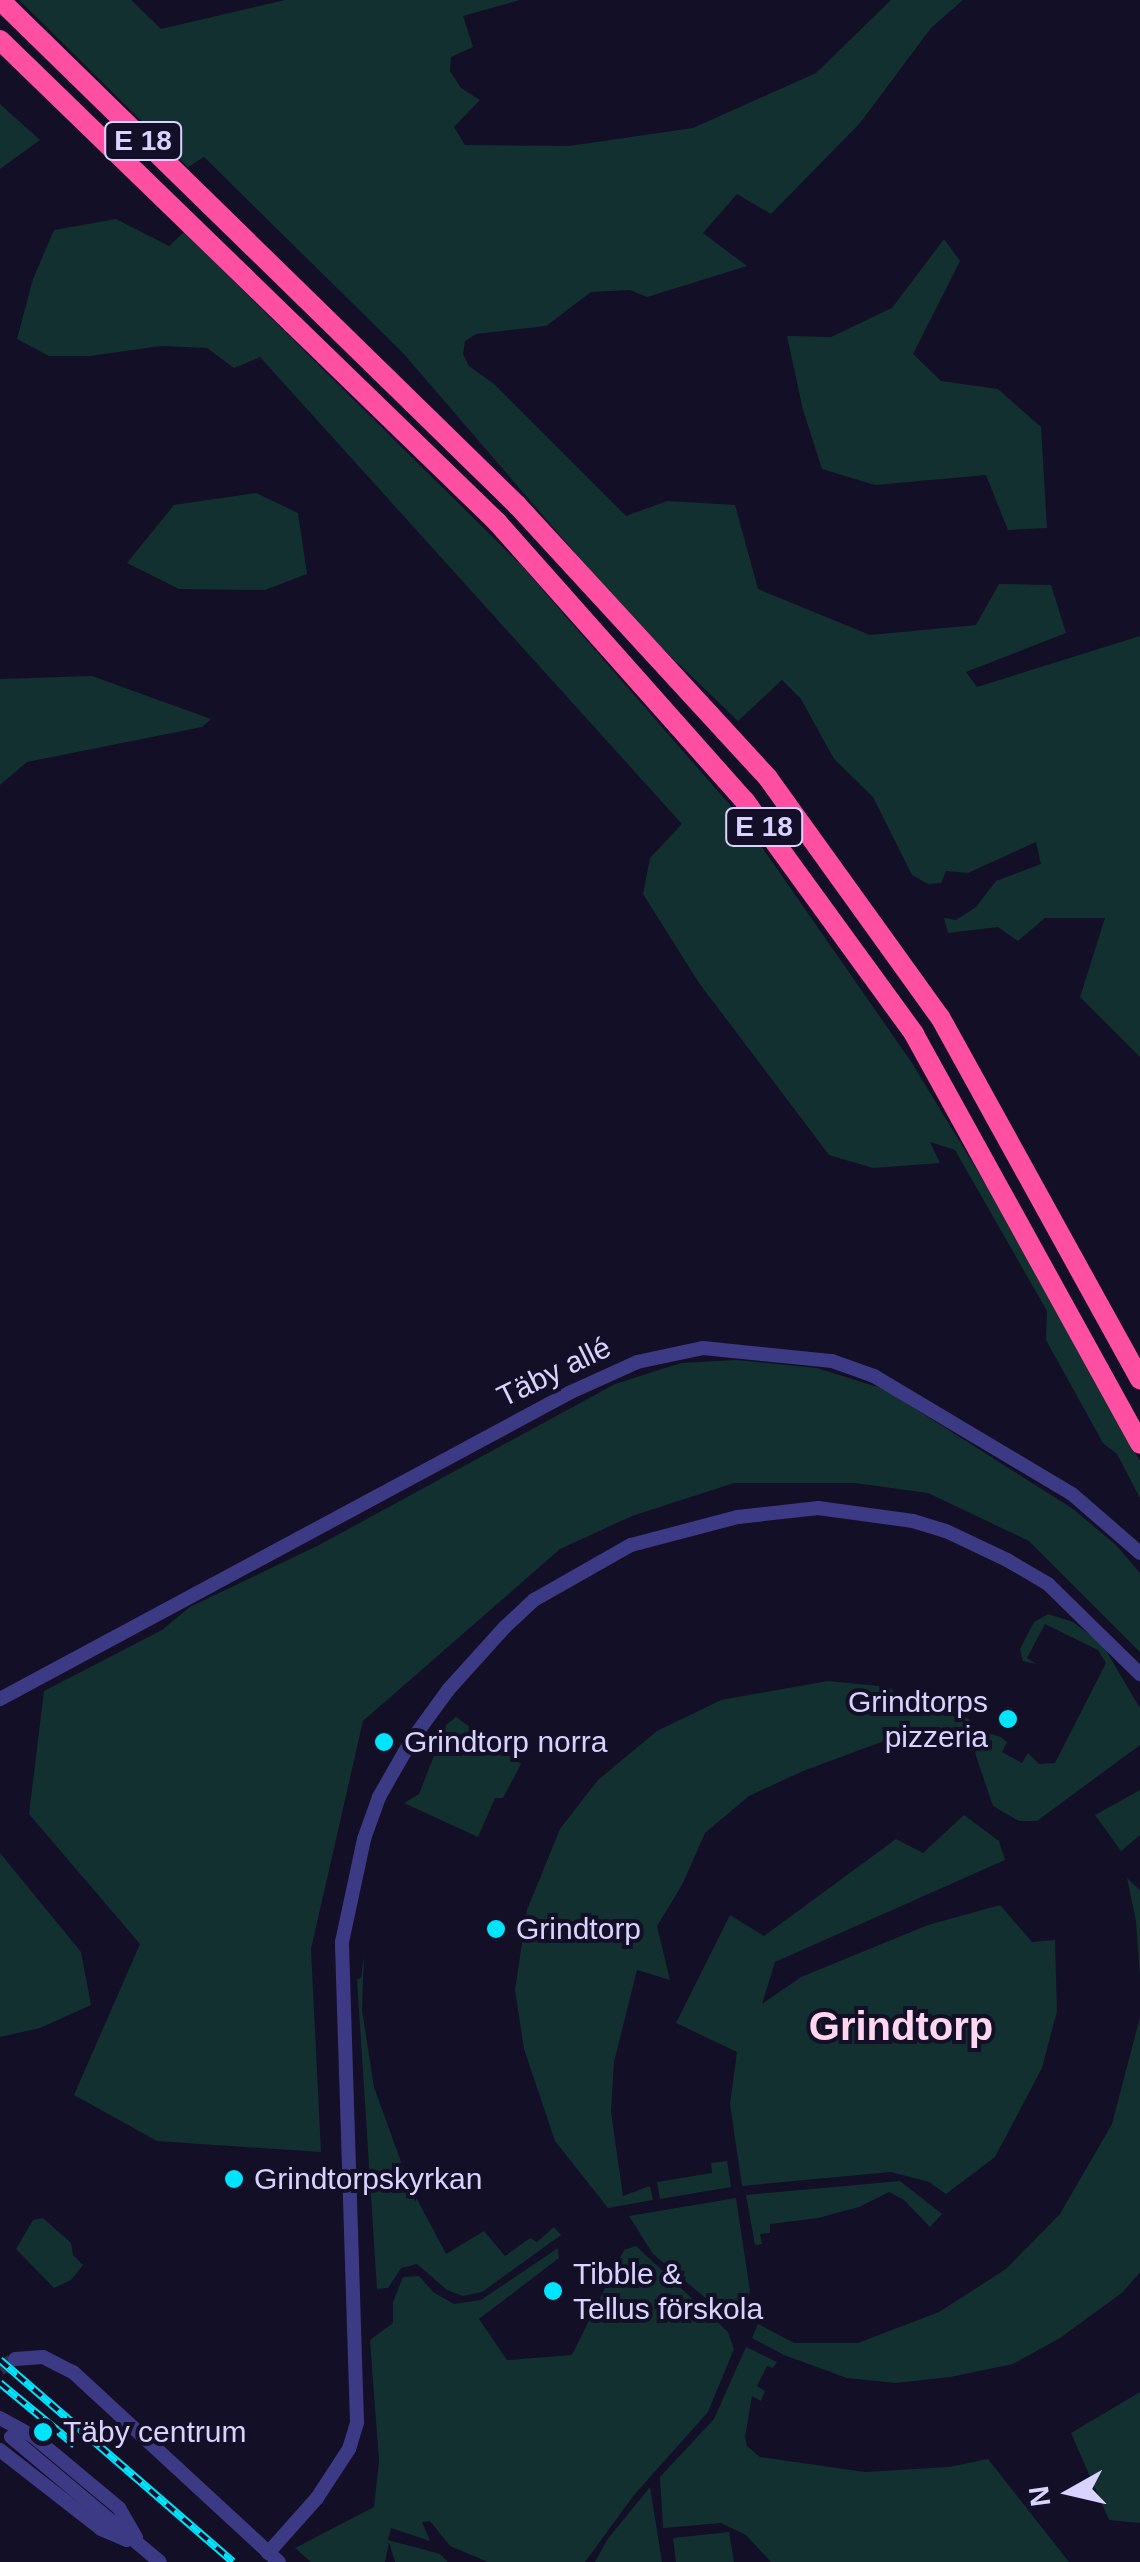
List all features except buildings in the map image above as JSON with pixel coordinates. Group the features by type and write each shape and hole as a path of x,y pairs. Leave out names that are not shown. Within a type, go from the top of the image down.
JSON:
{"highway":[{"name":"E 18","path":"0,0 517,504 768,778 940,1017 1140,1378"},
{"name":"E 18","path":"0,40 498,522 745,801 914,1034 1140,1444"}],"street":[{"name":"Täby allé","path":"0,1699 571,1392 637,1362 702,1348 817,1359 874,1376 1072,1494 1140,1553"},
{"path":"15,2359 43,2358 73,2372 273,2558 317,2498 349,2450 357,2422 342,1942 364,1839 379,1797 410,1741 505,1626 534,1600 631,1545 738,1517 818,1508 912,1521 946,1531 1006,1560 1048,1584 1140,1674"},
{"path":"0,2418 34,2437 119,2508 142,2546"},
{"path":"11,2437 160,2562"},
{"path":"0,2450 101,2529 142,2546"}],"green space":[{"path":"19,0 131,0 161,29 285,0 520,0 463,16 473,47 451,57 450,71 461,88 480,100 454,127 465,145 569,146 693,128 816,73 891,0 963,0 931,28 860,123 771,214 737,194 703,233 747,266 647,297 630,290 591,292 546,326 476,334 465,341 463,354 469,366 494,384 626,516 667,501 735,505 758,589 870,635 976,625 999,584 1051,585 1066,633 966,672 977,687 1140,636 1140,1057 1080,997 1105,918 1045,918 1018,941 998,927 948,933 944,918 956,920 976,907 996,881 1041,864 1036,842 968,873 946,871 941,883 928,884 912,875 873,797 834,759 801,699 782,680 738,721 632,619 403,353 204,157 188,167"},
{"path":"0,104 40,140 0,169"},
{"path":"116,219 169,246 184,232 521,565 743,820 912,1063 1000,1208 1140,1461 1140,1498 1117,1454 1103,1443 1046,1340 1047,1311 955,1150 930,1142 940,1163 873,1168 829,1155 699,983 643,894 650,858 682,824 260,357 234,368 207,348 161,346 90,356 49,356 17,339 33,279 54,230"},
{"path":"944,239 960,261 913,354 941,381 998,389 1041,427 1047,528 1008,530 986,475 875,485 822,469 803,410 787,336 831,337 892,308"},
{"path":"256,493 298,513 307,574 265,590 179,589 127,563 174,505"},
{"path":"92,676 211,719 202,727 27,762 0,785 0,679"},
{"path":"736,1360 817,1368 884,1389 1073,1509 1116,1545 1140,1573 1140,1652 1029,1541 928,1493 855,1483 734,1483 632,1516 560,1549 363,1721 311,1949 321,2152 157,2141 74,2095 140,1944 29,1814 44,1691 162,1630 190,1607 319,1545 615,1384 681,1363"},
{"path":"1048,1614 1073,1622 1102,1644 1140,1708 1140,1745 1037,1821 1019,1821 993,1806 975,1753 984,1732 1001,1737 1007,1742 1002,1752 1022,1763 1028,1753 1039,1764 1055,1763 1106,1663 1098,1650 1045,1624 1027,1658 1036,1664 1023,1661 1020,1649 1034,1622"},
{"path":"828,1681 889,1687 900,1698 934,1704 969,1719 973,1726 968,1732 884,1741 803,1771 749,1796 705,1833 682,1885 657,1926 670,1980 637,1970 614,2062 611,2112 623,2196 650,2186 653,2200 608,2208 555,2141 524,2049 515,1990 527,1910 560,1829 598,1780 657,1731 721,1700"},
{"path":"456,1717 521,1764 503,1798 495,1798 478,1837 404,1803 419,1794 446,1725"},
{"path":"1140,1790 1140,1835 1121,1851 1095,1815"},
{"path":"964,1815 999,1841 1005,1860 775,1962 762,2004 801,1977 928,1925 1000,1905 1032,1942 1055,1940 1057,2011 1042,2068 995,2157 946,2194 929,2182 891,2172 742,2186 730,2104 737,2052 676,2023 730,1915 764,1936 896,1839 923,1853"},
{"path":"0,1853 81,1952 91,2005 40,2028 0,2037"},
{"path":"1127,1878 1140,1890 1140,1977 1136,1921"},
{"path":"364,1955 362,2010 374,2087 409,2184 446,2254 484,2231 505,2256 530,2238 537,2242 554,2227 561,2235 482,2292 463,2296 447,2290 417,2264 401,2268 388,2288 377,2289 357,1979 361,1978"},
{"path":"1140,2017 1140,2272 1123,2292 1060,2338 1013,2364 950,2377 896,2383 847,2378 784,2355 752,2338 758,2324 794,2343 858,2343 939,2312 1006,2269 1060,2214 1112,2124"},
{"path":"727,2161 731,2187 660,2199 657,2182 712,2173 711,2163"},
{"path":"900,2181 942,2214 930,2227 904,2200 889,2192 859,2207 818,2218 770,2224 770,2233 760,2234 762,2244 755,2245 746,2195"},
{"path":"736,2198 750,2291 743,2320 734,2322 653,2254 629,2216"},
{"path":"43,2218 71,2243 73,2255 83,2265 71,2280 54,2288 16,2249 33,2220"},
{"path":"636,2246 728,2332 734,2349 708,2412 634,2495 585,2562 488,2562 450,2546 430,2521 422,2522 430,2541 391,2528 388,2540 440,2554 448,2562 395,2562 389,2542 385,2562 311,2562 295,2548 374,2507 379,2461 370,2340 393,2323 393,2302 403,2277 419,2276 433,2292 454,2304 481,2300 558,2248 559,2258 479,2319 507,2360 572,2355 624,2250"},
{"path":"746,2347 777,2362 773,2368 767,2366 757,2386 765,2391 761,2401 752,2396 745,2437 747,2446 760,2457 865,2472 949,2467 988,2459 1069,2562 771,2562 746,2535 721,2523 663,2528 660,2477 714,2419"},
{"path":"1140,2392 1140,2523 1109,2520 1071,2433"},
{"path":"650,2487 662,2562 595,2562 607,2540"},
{"path":"729,2532 734,2562 676,2562 673,2538"}],"tunnel":[{"path":"0,2369 15,2359"}],"railway":[{"path":"0,2360 233,2562"},
{"path":"0,2383 75,2445"}],"place":[{"name":"Grindtorps pizzeria","path":"1008,1719"},
{"name":"Grindtorp norra","path":"384,1742"},
{"name":"Grindtorp","path":"496,1929"},
{"name":"Grindtorpskyrkan","path":"234,2179"},
{"name":"Tibble & Tellus förskola","path":"553,2291"},
{"name":"Täby centrum","path":"43,2432"}],"district":[{"name":"Grindtorp","path":"901,2026"}]}
